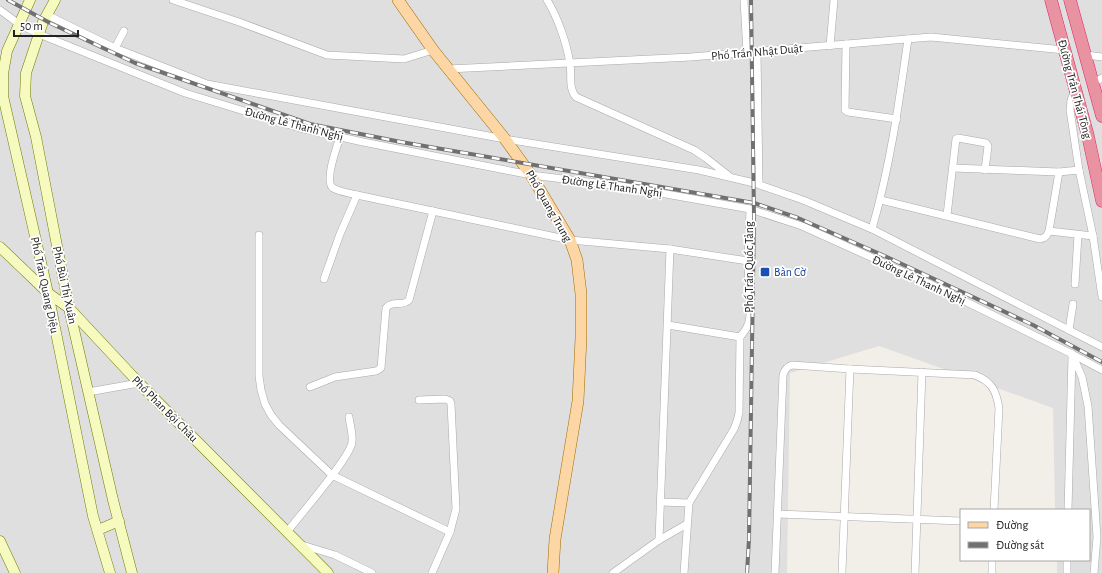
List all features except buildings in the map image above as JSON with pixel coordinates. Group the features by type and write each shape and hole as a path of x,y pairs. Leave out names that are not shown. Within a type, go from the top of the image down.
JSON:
{"highway":[{"name":"Đường Trần Thái Tông","path":"1051,0 1088,136 1102,201"},
{"name":"Đường Trần Thái Tông","path":"1070,0 1086,55 1098,81 1102,116"}],"main road":[{"name":"Phố Trần Quang Diệu","path":"30,0 22,25 7,51 3,74 3,96 48,293 93,516 110,573"},
{"name":"Phố Bùi Thị Xuân","path":"55,0 37,33 26,72 24,96 36,137 69,308 88,392 132,573"},
{"name":"Phố Quang Trung","path":"398,0 433,50 532,175 570,240 576,260 581,294 581,338 578,401 555,539 553,573"},
{"name":"Phố Phan Bội Châu","path":"0,247 48,293 69,308 139,383 328,573"},
{"path":"98,530 119,521"},
{"path":"0,541 15,573"}],"street":[{"path":"172,0 240,22 327,54 404,59 433,50"},
{"path":"547,0 560,29 570,64 572,90 576,97 694,150 730,177"},
{"path":"744,0 747,53"},
{"path":"830,46 834,0"},
{"path":"0,10 22,25"},
{"path":"47,15 115,48 207,84 505,139 699,170 759,184 803,200 872,229 1102,347"},
{"name":"Đường Lê Thanh Nghị","path":"22,25 37,33 185,93 300,128 532,175 621,186 750,209 809,229 928,284 1102,370"},
{"path":"115,48 124,32"},
{"name":"Phố Trần Nhật Duật","path":"448,69 691,58 931,37 1064,50"},
{"path":"872,229 881,200 897,119 908,39"},
{"path":"846,44 846,110 848,112 897,119"},
{"path":"757,52 759,184"},
{"path":"1086,55 1102,57"},
{"path":"1075,90 1071,100 1070,110 1079,170 1093,236 1102,297"},
{"path":"340,137 329,177 330,184 334,188 357,195 570,240 670,249 748,261"},
{"path":"947,215 956,140 958,138 987,144 985,170"},
{"path":"953,168 1059,172 1079,170"},
{"path":"881,200 1040,239 1046,236 1049,231 1059,172"},
{"path":"324,279 340,234 357,195"},
{"name":"Phố Trần Quốc Tảng","path":"684,573 689,503 734,429 739,413 740,336 749,324 750,316 748,261 750,209"},
{"path":"310,387 335,377 376,371 381,368 386,308 391,304 404,304 409,300 433,211"},
{"path":"1049,231 1093,236"},
{"path":"1075,284 1078,235"},
{"path":"259,236 259,376 265,404 279,425 332,475 450,532"},
{"path":"659,540 670,249"},
{"path":"1069,330 1073,304"},
{"path":"668,325 740,336"},
{"path":"1068,509 1072,354"},
{"path":"1072,354 1082,376 1088,406 1097,537 1094,573"},
{"path":"775,573 783,375 785,370 792,365 975,375 984,379 993,387 997,396 999,408 994,509"},
{"path":"842,573 850,369"},
{"path":"915,573 922,372"},
{"path":"88,392 139,383"},
{"path":"419,400 445,399 450,401 451,404 456,499 454,521 432,573"},
{"path":"287,532 350,450 352,443 349,417"},
{"path":"661,502 689,503"},
{"path":"778,514 960,521"},
{"path":"613,573 659,540 687,524"},
{"path":"300,544 335,555 372,573"},
{"path":"992,561 992,573"},
{"path":"1067,561 1067,573"}],"shaded area":[{"path":"0,0 1102,0 1102,573 1057,573 1057,561 1090,561 1090,509 1055,509 1053,408 879,346 790,373 787,573 0,573"}],"railway":[{"path":"8,0 50,23 135,63 310,124 401,142 754,203 798,218 889,258 1033,325 1102,362"},
{"path":"747,573 749,539 754,217 751,0"}],"place":[{"name":"Bàn Cờ","path":"765,272"}]}
